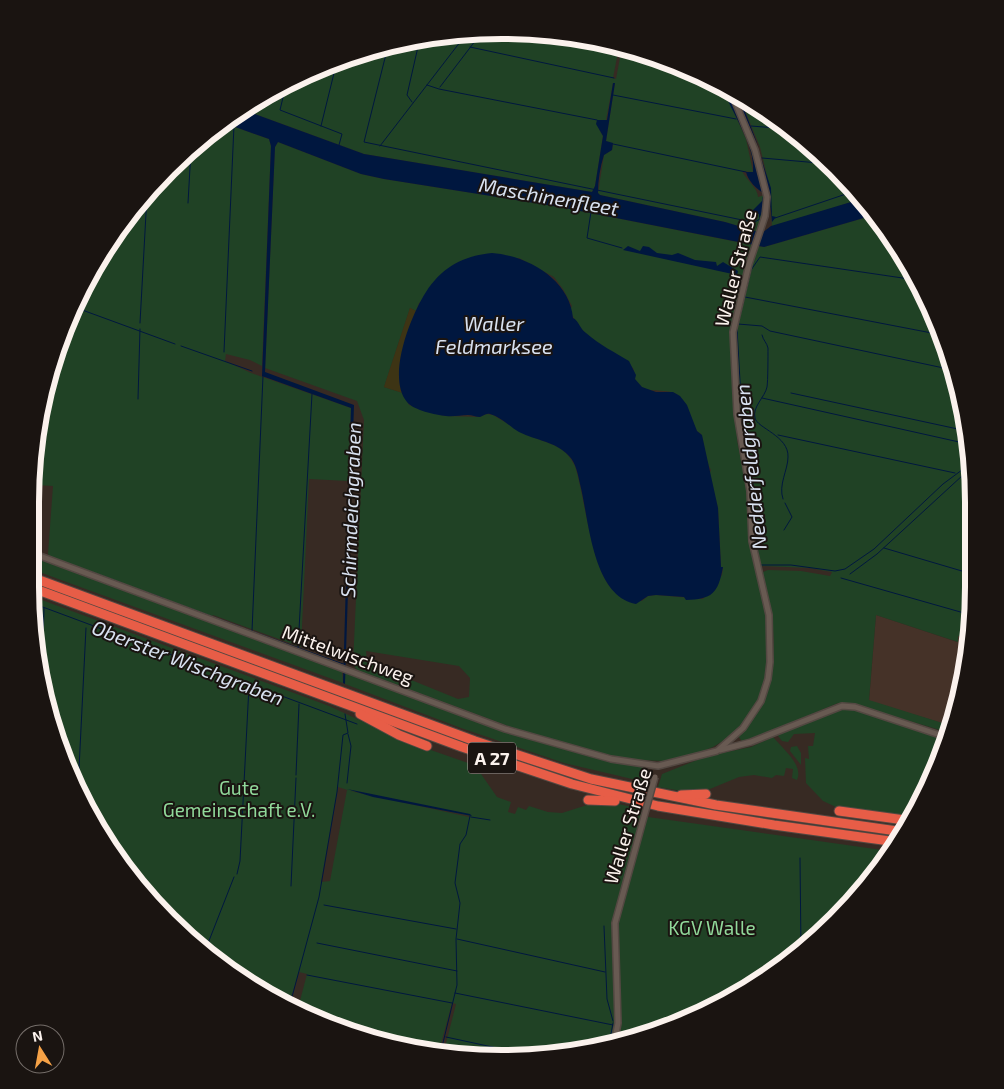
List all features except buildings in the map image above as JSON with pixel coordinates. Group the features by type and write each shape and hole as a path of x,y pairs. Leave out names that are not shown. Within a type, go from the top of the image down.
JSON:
{"highway":[{"name":"A 27","path":"39,580 476,741 582,777 662,796 895,831"},
{"name":"A 27","path":"39,590 523,769 572,784 640,802 774,825 889,841"},
{"path":"348,705 399,735 427,746"},
{"path":"662,796 706,794"},
{"path":"588,800 640,802"},
{"path":"839,811 903,820"}],"street":[{"name":"Waller Straße","path":"616,1035 618,1023 614,923 658,766 717,751 735,737 752,717 761,701 768,680 770,662 768,605 753,548 750,491 739,429 733,332 735,316 765,216 767,197 755,150 735,102"},
{"name":"Mittelwischweg","path":"39,556 505,729 611,759 658,766"},
{"path":"717,751 739,746 842,706 855,707 941,735"},
{"path":"735,737 739,746"}],"shaded area":[{"path":"876,615 957,642 958,636 962,637 956,677 944,724 869,701"}],"green space":[{"path":"502,39 562,43 618,54 613,78 616,79 621,55 651,63 679,74 727,98 746,139 753,172 742,171 756,190 758,197 765,195 765,209 758,232 725,222 600,195 598,193 604,155 612,150 613,144 606,141 615,83 613,83 606,120 599,129 603,136 595,186 592,192 364,154 251,113 270,101 325,74 353,63 412,48 472,40"},
{"path":"744,107 784,134 830,174 854,201 772,227 770,188 760,147"},
{"path":"232,126 269,139 271,146 262,366 250,360 226,354 225,361 251,373 351,408 348,481 309,479 301,647 213,615 211,618 53,559 48,554 53,486 40,485 43,442 48,412 63,353 74,325 101,270 134,220 174,174 220,134"},
{"path":"278,142 361,174 384,179 560,207 753,245 731,332 737,440 747,490 751,547 767,615 768,654 767,671 759,698 743,723 731,736 713,747 698,753 665,761 637,760 599,753 519,730 357,670 353,665 364,420 357,401 265,368 275,147","holes":["519,258 554,277 563,289 572,306 570,310 581,328 597,343 633,368 635,379 639,385 650,390 670,392 680,397 697,431 701,434 706,458 711,470 709,475 718,508 721,567 723,568 722,575 703,599 656,595 648,596 642,601 623,596 613,590 606,580 594,550 575,466 561,449 526,434 493,415 487,414 478,417 445,416 409,405 403,393 384,387 410,308 416,311 419,303","366,651 459,666 470,678 469,697 458,699 367,662"]},
{"path":"867,217 903,270 930,325 941,353 956,412 964,472 965,587 962,637 958,636 958,642 876,615 869,700 944,724 942,731 869,709 838,703 743,743 739,737 763,697 773,658 772,617 762,576 763,572 768,570 801,571 830,576 832,572 809,568 759,566 752,489 740,418 736,332 751,267 758,246 764,247"},
{"path":"39,560 342,671 343,683 39,572"},
{"path":"39,599 329,706 405,741 468,763 479,771 497,797 511,802 508,812 515,814 518,807 526,810 529,806 548,812 562,813 587,805 608,802 643,809 641,816 883,850 870,869 830,915 784,955 759,972 734,988 679,1015 651,1026 592,1041 532,1049 502,1050 445,1046 456,1004 452,1003 440,1046 382,1034 353,1026 299,1003 307,974 299,972 291,999 270,988 220,955 174,915 134,869 101,819 74,764 63,736 48,677 43,647","holes":["338,787 349,790 347,790 330,881 321,882","382,798 471,816 469,817"]},
{"path":"345,672 529,739 604,758 642,765 649,774 649,783 564,763 461,728 345,684"},
{"path":"838,708 851,708 940,738 930,764 904,818 836,807 823,801 806,783 805,758 809,759 808,746 813,746 815,733 794,734 788,742 782,741 778,736 779,733"},
{"path":"773,737 795,763 798,774 797,780 792,778 793,769 786,768 784,776 776,775 772,778 754,775 739,777 705,791 688,792 658,787 662,774 707,756 751,747"},
{"path":"797,746 801,753 801,765 790,751 791,747"}],"sand":[{"path":"410,308 416,311 408,331 401,361 403,393 384,387"}],"water":[{"name":"Maschinenfleet","path":"613,83 615,83 606,141 613,143 612,150 604,155 601,164 598,188 600,195 725,222 762,233 771,226 854,201 867,217 764,247 560,207 384,179 361,174 278,142 275,147 265,372 354,405 345,684 343,683 351,408 262,376 271,146 269,139 232,126 251,113 364,154 592,192 595,186 603,136 596,124 597,120 607,120"},
{"path":"727,98 731,99 748,138 763,193 747,175 746,172 753,172 751,151"},
{"path":"740,105 743,107 759,148"},
{"path":"759,152 771,188 772,216 776,217 772,222 769,191"},
{"path":"762,196 764,207 759,219 759,214 751,212 762,201"},
{"path":"628,246 640,251 643,246 649,247 657,253 672,255 678,253 695,260 716,262 717,266 723,262 738,271 737,275 623,250"},
{"name":"Waller Feldmarksee","path":"492,253 520,259 546,273 564,293 570,305 573,318 582,329 602,345 629,361 636,375 635,379 642,387 656,392 673,392 680,396 687,405 697,431 702,435 718,508 721,567 723,567 716,589 708,596 686,600 684,597 656,595 648,596 636,604 621,598 610,587 601,572 590,535 576,469 564,451 552,444 519,432 498,417 490,414 480,417 442,415 419,410 407,402 401,391 399,378 400,362 408,330 420,302 432,283 446,269 463,260"},
{"path":"347,789 470,814 472,816 373,797"}],"waterway":[{"path":"440,87 476,40"},
{"path":"380,146 461,41"},
{"path":"412,102 407,95 418,47"},
{"path":"470,47 614,78"},
{"name":"Maschinenfleet","path":"386,54 364,142 752,222"},
{"path":"321,126 335,70"},
{"path":"427,85 597,120"},
{"path":"284,94 280,110 342,134 339,145"},
{"path":"613,95 736,119"},
{"path":"224,352 234,125"},
{"path":"751,126 775,128"},
{"path":"613,144 746,172"},
{"path":"762,158 817,163"},
{"path":"188,203 190,160"},
{"path":"775,218 847,194"},
{"path":"140,323 146,206"},
{"name":"Maschinenfleet","path":"591,212 587,238 622,248"},
{"path":"746,227 760,219"},
{"name":"Nedderfeldgraben","path":"908,279 760,257 751,270 738,324 762,326 770,331 945,368"},
{"path":"745,297 933,333"},
{"path":"81,310 175,344"},
{"path":"138,399 140,329"},
{"name":"Nedderfeldgraben","path":"737,329 743,433 754,489 758,557"},
{"path":"762,335 768,348 767,384 766,391 755,410 755,418 757,422 779,438 787,450 788,462 782,483 783,499"},
{"path":"181,346 252,371"},
{"path":"252,631 263,376"},
{"path":"791,393 959,429"},
{"path":"298,648 312,394"},
{"path":"762,398 961,442"},
{"path":"778,435 955,473"},
{"name":"Nedderfeldgraben","path":"761,565 791,565 835,571 845,569 874,549 943,484 964,469"},
{"path":"850,574 877,554 964,475"},
{"path":"784,530 792,517 785,503"},
{"path":"884,548 965,572"},
{"path":"42,554 47,556"},
{"path":"53,558 122,583"},
{"path":"841,578 964,613"},
{"path":"126,585 163,598"},
{"path":"167,600 241,627"},
{"name":"Oberster Wischgraben","path":"40,606 357,724"},
{"path":"43,647 44,608"},
{"path":"79,774 86,628"},
{"path":"246,629 343,664"},
{"path":"237,874 240,861 249,686"},
{"path":"296,775 299,704"},
{"name":"Schirmdeichgraben","path":"291,999 319,897 337,792 343,735 348,733 345,714"},
{"path":"347,783 351,746 348,734"},
{"path":"291,886 296,778"},
{"path":"442,1046 457,985 456,939 460,903 455,883 460,844 466,835 470,816"},
{"path":"471,817 490,820"},
{"path":"800,858 801,940"},
{"path":"208,944 234,877"},
{"path":"324,905 456,929"},
{"path":"604,926 607,999 613,1021"},
{"path":"457,939 605,972"},
{"path":"317,943 457,971"},
{"path":"307,975 452,1003"},
{"path":"455,993 613,1025"},
{"path":"611,1037 613,1023"},
{"path":"446,1037 497,1048"}],"park label":[{"name":"Gute Gemeinschaft e.V.","path":"239,798"},
{"name":"KGV Walle","path":"712,927"}]}
